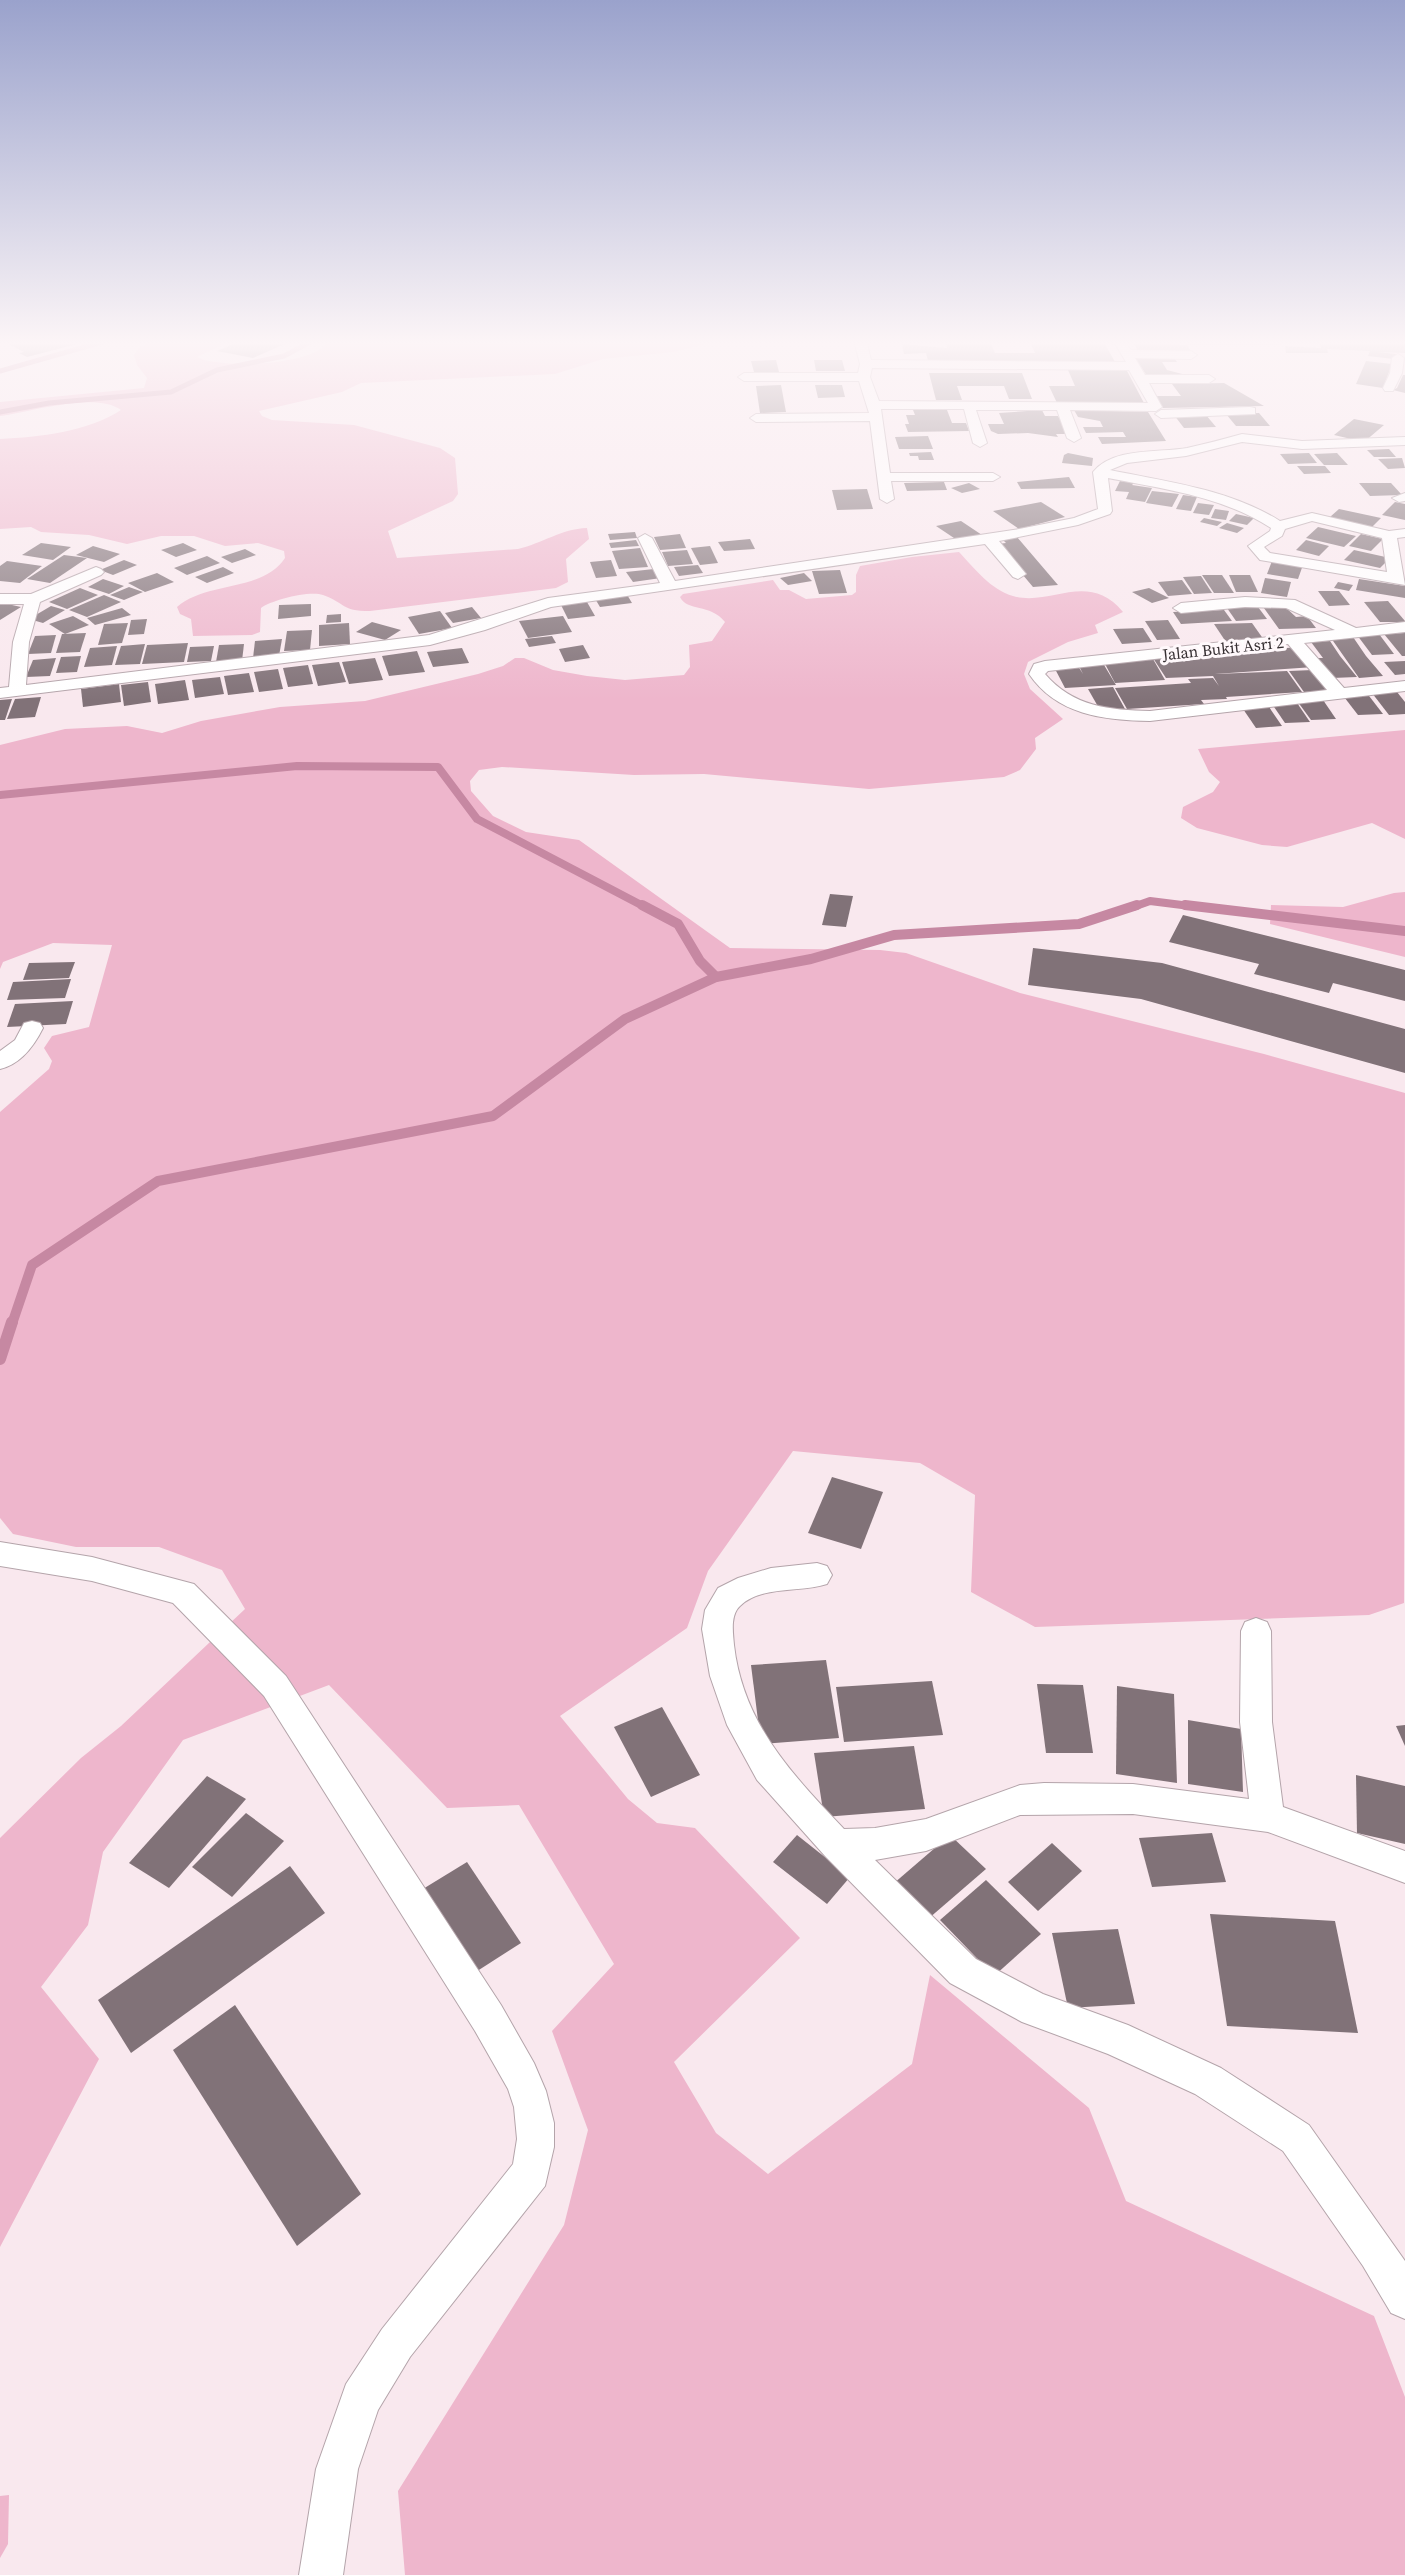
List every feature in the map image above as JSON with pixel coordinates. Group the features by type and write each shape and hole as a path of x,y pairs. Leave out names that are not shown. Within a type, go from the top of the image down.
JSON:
{"street":[{"path":"882,460 886,499"},
{"path":"1100,472 1107,466 1122,460"},
{"path":"1100,472 1229,501 1262,514 1278,526"},
{"path":"0,693 430,640 479,627 548,603 989,539 1101,516 1105,511 1100,472"},
{"path":"884,477 993,477"},
{"path":"1278,526 1312,517 1389,535 1405,533"},
{"path":"1278,526 1277,533 1255,546 1265,557 1400,579 1389,535"},
{"path":"645,538 669,585"},
{"path":"989,539 1018,574"},
{"path":"0,599 33,599 96,572"},
{"path":"17,690 21,642 33,599"},
{"path":"1181,608 1245,602 1289,603 1356,633"},
{"name":"Jalan Bukit Asri 2","path":"1338,692 1150,716 1116,715 1085,711 1053,693 1037,674 1040,668 1405,627"},
{"path":"1293,640 1338,692 1405,686"},
{"path":"0,1062 24,1044 32,1028"},
{"path":"0,1554 92,1569 183,1593 275,1686 488,2018 519,2072 533,2106 537,2139 531,2172 396,2343 361,2399 337,2469 321,2575"},
{"path":"817,1575 748,1586 728,1598 717,1613 717,1633 736,1711 761,1760 837,1845 963,1971 1035,2009 1115,2038 1209,2081 1296,2138 1377,2252 1405,2299"},
{"path":"1256,1630 1256,1722 1268,1817"},
{"path":"837,1845 875,1844 926,1835 997,1807 1044,1798 1133,1798 1268,1817 1405,1867"}],"shaded area":[{"path":"0,460 455,460 458,494 453,501 388,531 397,558 518,549 569,531 587,528 589,539 566,559 568,582 556,588 370,611 353,610 323,595 300,595 273,602 261,608 260,632 252,635 193,636 191,619 180,614 177,607 203,593 249,582 263,576 275,569 285,558 284,551 258,543 225,546 194,536 161,536 127,544 89,535 41,532 31,527 0,529"},
{"path":"959,552 990,584 1013,596 1041,597 1083,591 1096,593 1110,600 1123,612 1095,625 1098,633 1068,642 1028,662 1024,674 1030,689 1063,719 1035,738 1036,749 1020,770 1004,777 869,789 704,774 634,775 502,767 479,770 470,781 471,791 493,816 526,832 579,840 730,948 880,950 906,953 1020,993 1264,1054 1405,1093 1404,1603 1369,1615 1035,1627 971,1592 975,1495 920,1463 793,1451 708,1571 687,1628 560,1716 628,1799 657,1823 695,1828 800,1938 674,2062 716,2133 768,2174 912,2064 930,1975 1089,2108 1126,2201 1374,2316 1405,2397 1405,2575 405,2575 398,2491 564,2225 588,2130 552,2031 614,1964 519,1805 447,1808 329,1685 183,1740 103,1852 88,1925 41,1987 99,2059 0,2247 0,1838 81,1758 121,1726 245,1609 222,1570 159,1547 76,1547 13,1534 0,1518 0,1112 49,1069 52,1061 44,1048 52,1036 89,1027 112,945 53,943 3,962 0,969 0,745 65,729 127,726 162,733 201,721 280,707 365,701 478,674 503,666 515,658 524,658 553,670 625,680 684,675 690,667 689,645 712,641 725,622 713,612 683,602 680,597 683,594 773,580 780,590 789,590 806,599 852,595 856,592 856,575 860,566"},
{"path":"1405,730 1405,839 1372,823 1287,847 1262,845 1197,828 1181,818 1183,807 1213,792 1220,782 1209,772 1198,749"},
{"path":"1405,892 1405,957 1270,924 1271,905 1343,907"},
{"path":"9,2495 8,2544 0,2558 0,2496"}],"building":[{"path":"1063,460 1093,460 1092,466 1062,463"},
{"path":"1285,460 1315,460 1317,463 1288,464"},
{"path":"1320,460 1344,460 1348,465 1324,465"},
{"path":"1379,460 1403,460 1405,468 1388,469"},
{"path":"1297,466 1325,466 1331,473 1304,474"},
{"path":"1069,477 1075,488 1021,489 1017,482"},
{"path":"1120,481 1152,488 1145,502 1126,499 1129,492 1115,491"},
{"path":"944,482 947,490 907,491 904,483"},
{"path":"969,483 980,489 962,493 951,488"},
{"path":"1359,483 1391,483 1402,495 1370,496"},
{"path":"867,489 873,509 837,510 832,490"},
{"path":"1152,491 1179,494 1172,507 1146,503"},
{"path":"1183,495 1197,497 1191,511 1176,509"},
{"path":"1041,502 1065,517 1019,529 993,511"},
{"path":"1395,502 1405,504 1405,520 1382,515"},
{"path":"1198,503 1214,505 1209,515 1193,513"},
{"path":"1215,509 1229,511 1226,520 1211,518"},
{"path":"1339,509 1381,518 1372,527 1330,517"},
{"path":"1236,514 1254,518 1247,525 1229,521"},
{"path":"1204,518 1222,522 1217,526 1200,522"},
{"path":"961,521 982,535 957,540 936,526"},
{"path":"1227,523 1244,528 1237,533 1219,528"},
{"path":"1318,527 1356,536 1344,547 1306,538"},
{"path":"635,532 637,538 610,540 608,534"},
{"path":"680,534 686,548 660,550 654,537"},
{"path":"1361,534 1383,539 1371,551 1349,546"},
{"path":"1017,537 1058,585 1033,587 997,544 1006,543 1002,539"},
{"path":"750,539 755,549 724,551 718,542"},
{"path":"636,540 639,546 611,548 609,543"},
{"path":"1306,540 1329,546 1319,556 1296,550"},
{"path":"41,543 71,547 53,560 22,555"},
{"path":"183,543 197,550 176,557 161,550"},
{"path":"93,546 120,554 104,562 76,555"},
{"path":"710,546 718,563 700,565 691,548"},
{"path":"640,548 648,567 619,569 612,551"},
{"path":"245,549 256,555 232,563 221,557"},
{"path":"687,550 693,564 668,566 662,552"},
{"path":"1354,550 1390,558 1380,568 1344,560"},
{"path":"64,555 87,558 50,583 27,579"},
{"path":"207,556 220,563 187,575 174,568"},
{"path":"124,560 137,565 113,575 100,570"},
{"path":"611,560 617,576 596,578 590,562"},
{"path":"7,561 42,566 20,583 0,581 0,566"},
{"path":"1272,561 1303,565 1298,579 1267,574"},
{"path":"698,565 703,573 679,576 674,567"},
{"path":"223,567 234,573 207,583 195,577"},
{"path":"654,569 661,578 633,582 626,572"},
{"path":"840,570 847,593 819,594 812,571"},
{"path":"157,573 174,582 145,592 128,583"},
{"path":"804,573 812,581 788,585 780,578"},
{"path":"1202,575 1222,575 1234,593 1214,593"},
{"path":"1229,575 1250,575 1258,592 1236,592"},
{"path":"1201,576 1212,593 1194,594 1183,577"},
{"path":"1265,578 1291,582 1287,597 1261,593"},
{"path":"103,579 124,586 109,594 88,587"},
{"path":"1359,579 1405,586 1405,598 1356,590"},
{"path":"1182,580 1192,594 1168,596 1158,582"},
{"path":"1338,582 1353,585 1349,591 1334,588"},
{"path":"129,587 143,592 124,600 110,595"},
{"path":"80,588 98,595 67,609 49,602"},
{"path":"1149,588 1169,598 1152,603 1132,592"},
{"path":"1318,591 1339,591 1350,605 1329,606"},
{"path":"626,593 632,603 600,607 594,597"},
{"path":"104,595 121,602 87,617 69,610"},
{"path":"1388,601 1405,622 1380,622 1364,602"},
{"path":"587,602 595,616 568,619 561,605"},
{"path":"3,603 21,607 0,620 0,605"},
{"path":"311,604 311,616 278,619 279,605"},
{"path":"1261,604 1283,605 1296,617 1307,616 1316,628 1279,629"},
{"path":"51,606 65,610 43,623 29,619"},
{"path":"472,607 481,618 453,623 445,613"},
{"path":"1258,607 1267,619 1236,621 1227,608"},
{"path":"122,608 131,615 95,625 87,618"},
{"path":"1224,610 1232,621 1181,624 1173,612"},
{"path":"440,611 452,628 419,634 408,617"},
{"path":"341,614 341,622 326,623 327,615"},
{"path":"73,616 89,625 65,634 49,624"},
{"path":"563,616 572,632 528,638 519,621"},
{"path":"147,619 144,634 128,635 131,620"},
{"path":"1168,620 1180,639 1157,640 1145,621"},
{"path":"372,622 401,630 385,640 356,632"},
{"path":"128,623 122,643 98,645 104,624"},
{"path":"349,623 350,644 319,646 319,625"},
{"path":"1252,623 1264,640 1226,642 1214,624"},
{"path":"1143,628 1152,642 1122,644 1113,629"},
{"path":"312,630 310,650 284,651 287,631"},
{"path":"86,633 80,652 56,653 62,634"},
{"path":"1405,633 1405,656 1402,656 1384,634"},
{"path":"1379,634 1394,654 1372,655 1357,635"},
{"path":"56,635 51,653 28,654 35,636"},
{"path":"552,636 556,643 529,647 525,639"},
{"path":"1353,637 1383,676 1359,678 1331,638"},
{"path":"282,639 279,656 253,658 255,641"},
{"path":"1330,641 1357,677 1332,678 1317,658 1323,658 1311,642"},
{"path":"188,643 184,662 142,664 147,645"},
{"path":"145,644 140,664 115,665 121,646"},
{"path":"244,644 242,661 216,662 219,645"},
{"path":"583,645 590,658 565,662 559,649"},
{"path":"117,646 112,665 84,667 90,648"},
{"path":"214,646 211,661 187,662 190,647"},
{"path":"1300,647 1314,667 1215,674 1287,671 1302,692 1201,700 1204,704 1127,709 1115,688 1191,683 1188,679 1213,678 1219,686 1213,676 1166,678 1153,658"},
{"path":"462,648 469,663 433,667 427,652"},
{"path":"417,651 425,672 389,676 382,656"},
{"path":"81,656 77,672 56,673 61,657"},
{"path":"56,658 50,676 26,677 33,660"},
{"path":"375,658 383,680 349,684 342,662"},
{"path":"1153,659 1165,680 1115,683 1104,662"},
{"path":"1405,661 1405,674 1395,675 1384,662"},
{"path":"339,662 346,682 318,686 312,665"},
{"path":"308,665 313,684 288,687 283,668"},
{"path":"1104,665 1116,685 1065,688 1054,667 1078,666 1083,674 1079,666"},
{"path":"278,669 283,689 259,692 254,672"},
{"path":"1313,670 1329,691 1304,692 1289,671"},
{"path":"249,673 254,692 228,695 224,676"},
{"path":"220,677 224,694 195,698 192,680"},
{"path":"185,680 189,700 158,704 155,684"},
{"path":"148,682 151,702 124,706 121,685"},
{"path":"119,684 121,702 83,707 81,689"},
{"path":"1113,687 1125,709 1100,710 1088,689"},
{"path":"1366,692 1383,714 1358,715 1341,693"},
{"path":"1397,692 1405,702 1405,714 1389,715 1372,693"},
{"path":"41,697 35,717 7,719 15,699"},
{"path":"1321,697 1336,719 1311,720 1295,698"},
{"path":"12,699 5,720 0,720 0,700"},
{"path":"1295,700 1310,722 1285,723 1270,701"},
{"path":"1267,704 1282,726 1256,728 1241,706"},
{"path":"830,894 853,896 846,927 822,925"},
{"path":"1183,915 1405,970 1405,1001 1333,983 1329,993 1254,974 1259,964 1169,942"},
{"path":"1033,948 1162,963 1405,1029 1405,1073 1141,999 1028,985"},
{"path":"75,962 69,978 23,980 29,963"},
{"path":"71,979 65,998 7,1000 13,982"},
{"path":"73,1001 66,1024 7,1027 15,1004"},
{"path":"832,1477 883,1492 861,1549 808,1533"},
{"path":"826,1660 839,1738 761,1744 751,1665"},
{"path":"932,1681 943,1735 844,1742 836,1687"},
{"path":"1037,1684 1083,1685 1093,1753 1046,1753"},
{"path":"1117,1686 1174,1694 1177,1783 1116,1774"},
{"path":"662,1707 700,1775 651,1797 614,1727"},
{"path":"1188,1720 1241,1729 1243,1792 1188,1784"},
{"path":"1405,1725 1405,1746 1396,1726"},
{"path":"914,1746 925,1809 824,1817 814,1753"},
{"path":"1356,1775 1405,1786 1405,1844 1357,1833"},
{"path":"207,1776 246,1799 169,1888 129,1863"},
{"path":"246,1813 284,1841 232,1897 192,1867"},
{"path":"1212,1833 1226,1882 1152,1887 1139,1838"},
{"path":"797,1835 850,1877 827,1904 773,1862"},
{"path":"950,1835 986,1869 928,1919 893,1884"},
{"path":"1052,1843 1082,1871 1038,1911 1008,1882"},
{"path":"467,1862 521,1943 471,1975 418,1892"},
{"path":"290,1866 325,1913 131,2053 98,2000"},
{"path":"986,1880 1041,1934 994,1976 940,1920"},
{"path":"1210,1914 1335,1921 1358,2033 1227,2026"},
{"path":"1118,1929 1135,2004 1068,2008 1052,1933"},
{"path":"235,2005 361,2194 297,2246 173,2050"}],"waterway":[{"path":"0,795 297,766 438,767 477,819 645,907"},
{"path":"1133,907 1150,901 1198,907"},
{"path":"642,905 678,924 700,961 716,977"},
{"path":"716,977 811,959 894,935 1079,924 1137,905"},
{"path":"1185,905 1405,931"},
{"path":"12,1324 32,1265 158,1181 493,1116 625,1019 716,977"},
{"path":"0,1359 12,1322"}]}
